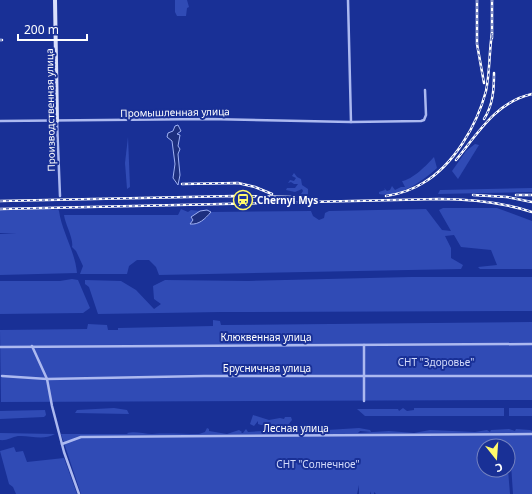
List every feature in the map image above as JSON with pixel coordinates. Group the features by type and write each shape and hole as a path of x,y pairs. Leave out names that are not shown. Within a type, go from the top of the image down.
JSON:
{"street":[{"name":"Производственная улица","path":"55,0 60,196"},
{"path":"348,0 351,122"},
{"name":"Промышленная улица","path":"0,122 209,119 351,122 424,120 426,115 425,90"},
{"name":"Клюквенная улица","path":"0,347 532,344"},
{"path":"364,345 364,402"},
{"path":"32,346 47,379 62,444 79,494"},
{"name":"Брусничная улица","path":"2,376 47,379 532,376"},
{"name":"Лесная улица","path":"62,444 81,437 532,434"}],"green space":[{"path":"175,0 187,0 189,7 187,8 186,16 177,16 175,12"},
{"path":"128,137 130,187 127,189 125,163"},
{"path":"475,144 479,145 458,179 452,171 466,151"},
{"path":"434,157 437,168 418,183 395,193 387,195 379,194 379,192 385,190 384,188 387,191 390,190 392,186 395,190 405,187 402,181 415,175"},
{"path":"294,173 301,179 302,185 308,189 308,195 301,194 303,191 302,189 295,192 286,190 287,188 295,188 298,184 291,182 288,183 290,180 294,181 296,178 292,176"},
{"path":"532,188 532,192 438,194 440,190"},
{"path":"443,208 497,208 532,221 532,269 480,269 478,267 497,265 491,250 461,247 454,235 445,236 451,248 451,258 463,265 461,269 159,275 156,267 149,260 137,260 129,266 127,274 80,274 83,266 76,251 72,247 72,240 64,215 178,215 181,209 188,212 191,210 200,211 191,218 196,223 207,217 211,212 311,211 313,216 319,220 324,218 325,213 329,211 426,209 442,230 451,231 439,210"},
{"path":"58,209 59,211 74,257 77,273 0,275 0,234 17,234 0,233 0,210"},
{"path":"411,277 532,277 532,311 98,314 89,287 85,284 85,280 121,281 136,290 154,309 161,304 154,299 153,286 165,280 248,281"},
{"path":"72,279 78,280 90,308 83,313 0,314 0,281 60,281"},
{"name":"СНТ \"Здоровье\"","path":"213,320 220,321 221,325 532,322 532,400 1,402 0,330 87,329 88,324 107,325 108,330 118,330 118,328 213,326"},
{"path":"114,408 127,410 129,414 75,413 77,410"},
{"path":"403,408 407,411 414,410 414,408 504,408 504,416 365,416 357,409 398,409 399,411"},
{"path":"509,408 532,408 532,416 509,416"},
{"path":"45,410 46,415 44,417 0,419 0,411"},
{"path":"253,415 269,420 291,417 292,420 288,425 261,425 258,424 258,421 254,426 250,424"},
{"name":"СНТ \"Солнечное\"","path":"207,428 209,431 227,434 239,430 243,433 246,429 248,432 262,431 261,433 298,433 297,432 309,431 308,433 311,433 311,431 359,428 370,430 371,432 360,431 358,433 389,431 414,433 430,430 475,432 487,430 490,432 491,430 509,429 515,431 516,429 530,430 532,431 532,494 513,494 512,478 516,478 516,438 476,438 476,478 509,478 510,494 376,494 374,492 374,494 371,494 370,491 370,494 359,494 359,485 357,494 81,494 61,434 128,434 127,433 133,432 152,434 199,434 205,432"},
{"path":"0,433 55,434 45,437 18,436 0,440"},
{"path":"14,447 16,452 23,451 27,462 64,458 77,494 16,494 13,487 9,484 0,451"}],"shaded area":[{"path":"178,125 181,131 177,134 180,135 178,146 180,149 178,154 180,175 178,185 173,178 175,164 172,141 167,137 168,133 173,131 175,126"},
{"path":"207,210 211,212 204,219 196,224 190,224 193,220 191,217 200,211"}],"railway":[{"path":"477,0 477,44 484,83"},
{"path":"492,0 492,38"},
{"path":"386,196 410,190 423,183 445,166 463,143 477,117 486,91 492,33"},
{"path":"484,119 492,97 494,73"},
{"path":"456,160 480,129 498,111 519,98 532,94"},
{"path":"182,184 238,183 255,187 272,194"},
{"path":"473,195 507,197 532,202"},
{"path":"516,195 532,195"},
{"path":"0,201 235,196 291,197"},
{"path":"0,209 439,199 486,202 532,212"}],"place":[{"name":"Chernyi Mys","path":"243,200"}]}
